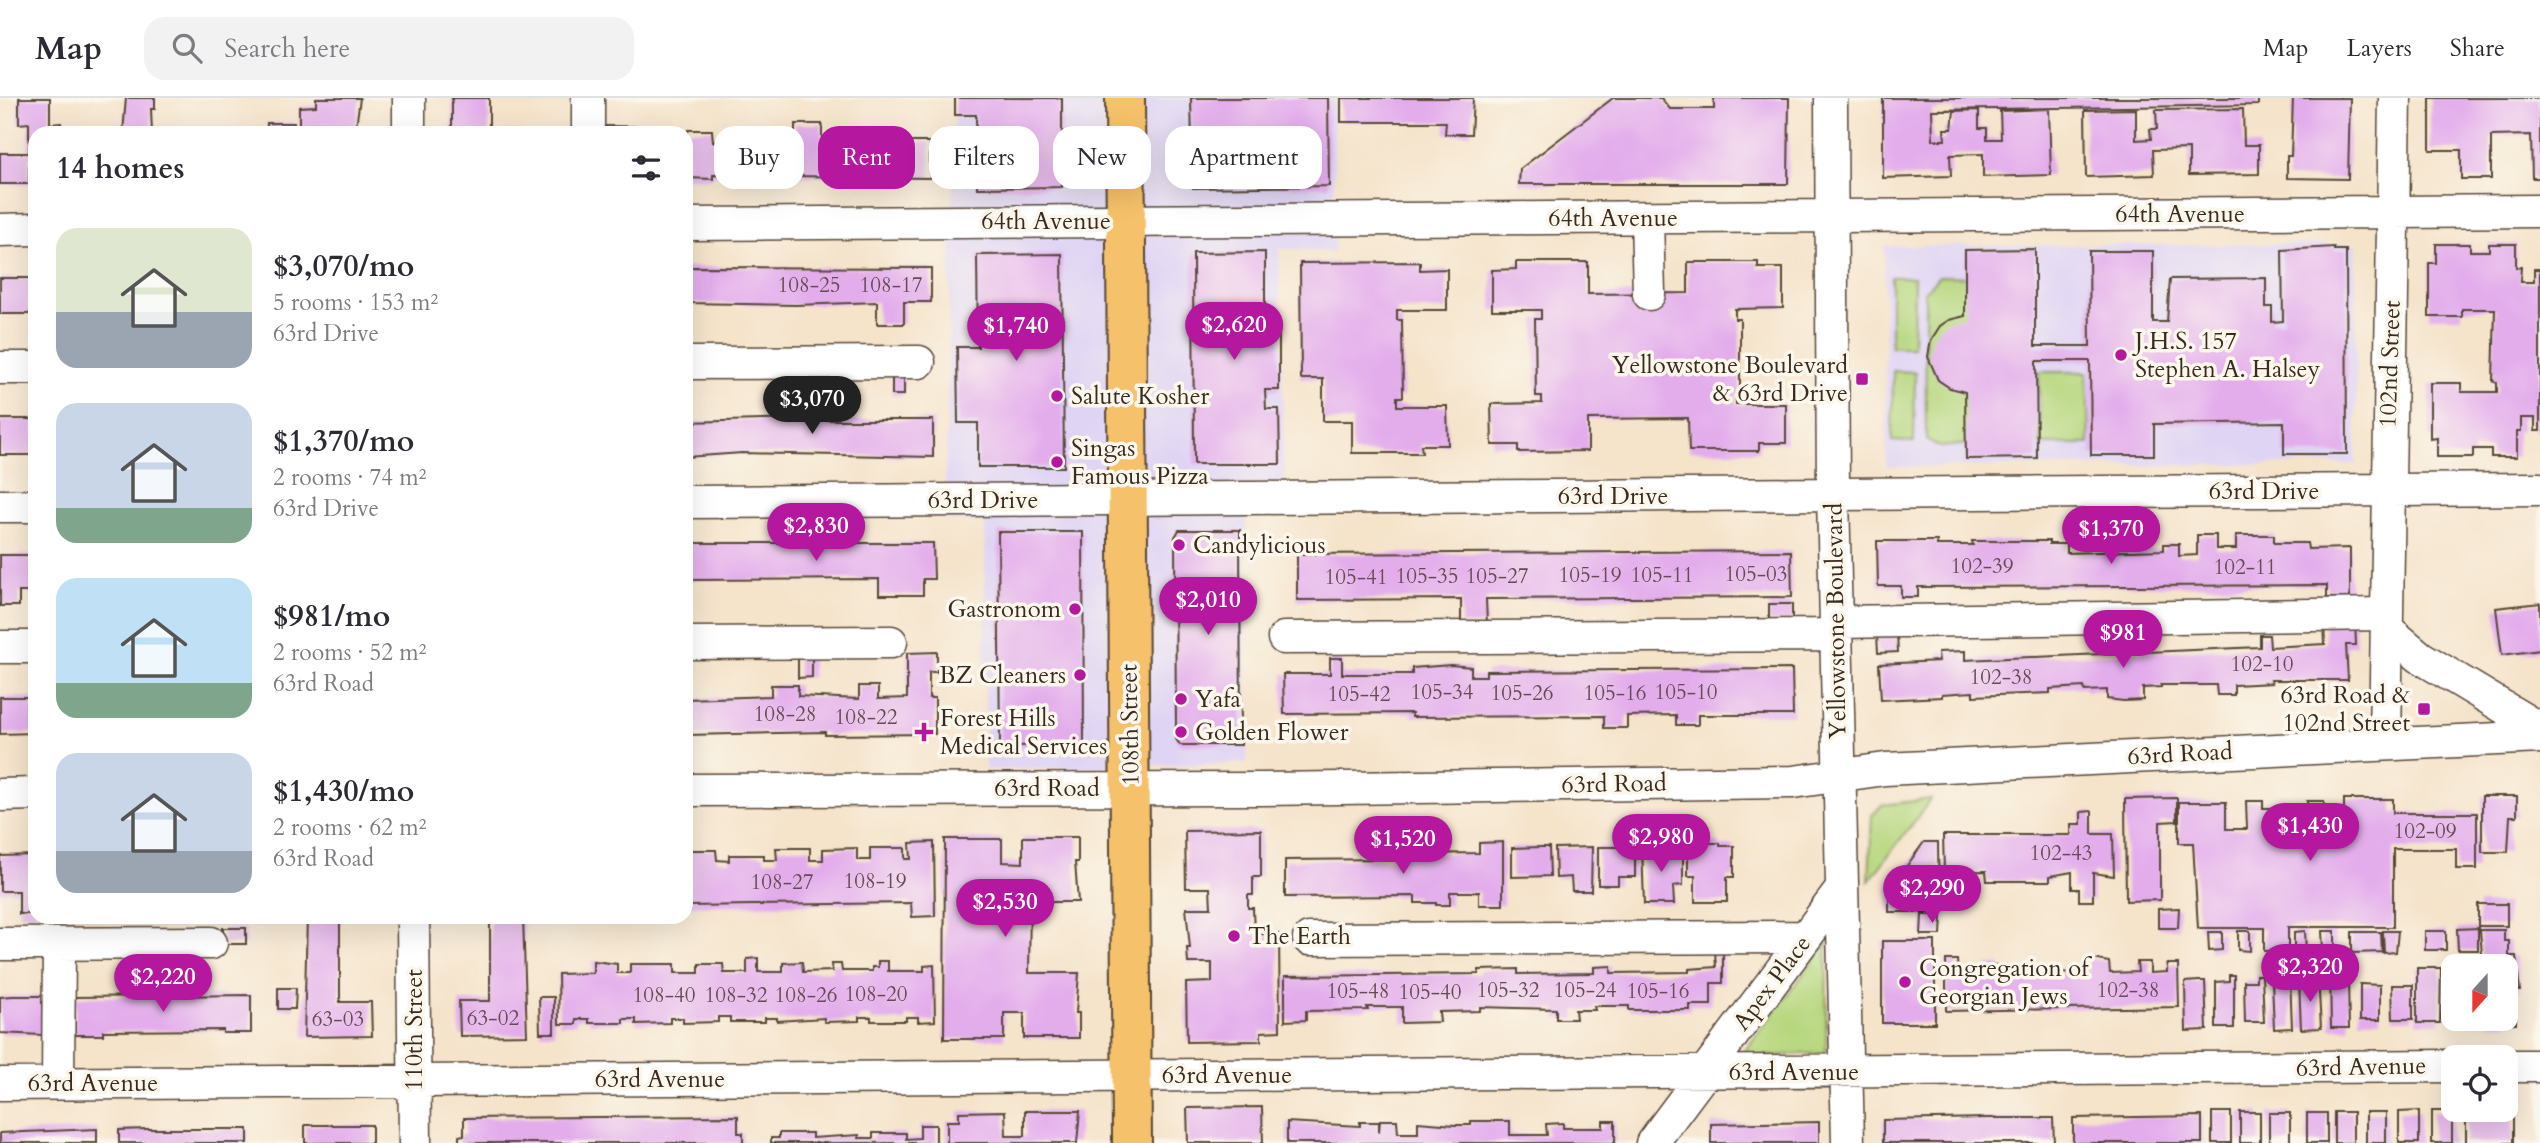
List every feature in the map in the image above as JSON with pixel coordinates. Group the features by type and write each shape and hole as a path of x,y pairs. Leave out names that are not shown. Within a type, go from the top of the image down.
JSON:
{"main road":[{"name":"108th Street","path":"1125,98 1132,1143"}],"street":[{"path":"408,98 409,126"},
{"path":"588,98 588,126"},
{"name":"Yellowstone Boulevard","path":"1831,98 1833,495 1848,1143"},
{"name":"102nd Street","path":"2385,743 2395,98"},
{"name":"64th Avenue","path":"693,224 2540,211"},
{"path":"1647,218 1649,294"},
{"path":"0,230 28,229"},
{"path":"693,363 919,362"},
{"path":"0,368 28,368"},
{"name":"63rd Drive","path":"693,502 2540,489"},
{"path":"0,506 28,506"},
{"path":"1284,638 2387,622 2420,657 2540,729"},
{"path":"693,643 891,642"},
{"path":"0,647 28,647"},
{"name":"63rd Road","path":"693,790 1263,789 1793,782 1839,774 2385,743 2540,737"},
{"path":"0,794 28,794"},
{"name":"Apex Place","path":"1652,1143 1841,890"},
{"name":"110th Street","path":"414,924 415,1143"},
{"path":"0,944 76,935 211,943"},
{"path":"58,1083 76,935"},
{"path":"1309,939 1806,937"},
{"name":"63rd Avenue","path":"0,1084 2441,1066"},
{"path":"2518,1066 2540,1066"}],"shaded area":[{"path":"955,98 1334,98 1334,252 1279,248 1285,486 1246,485 1247,763 985,770 985,522 944,520 953,189 1039,189 1039,126 954,126"},
{"name":"J.H.S. 157 Stephen A. Halsey","path":"2356,244 2356,464 1886,467 1884,246"}],"green space":[{"path":"1939,276 1976,277 1971,444 1940,447 1926,439 1925,291"},
{"path":"1891,277 1914,277 1913,347 1891,347"},
{"path":"1893,371 1915,372 1914,442 1892,441"},
{"path":"2039,372 2087,372 2089,444 2040,444"},
{"path":"1931,799 1869,881 1872,815 1882,805"},
{"path":"1827,943 1826,1053 1740,1057"}],"building":[{"path":"19,98 50,98 50,124 61,123 61,126 29,126 29,123 19,124"},
{"path":"126,98 155,98 155,109 151,109 152,126 124,126"},
{"path":"316,98 360,98 356,126 299,126 299,107 316,106"},
{"path":"452,98 489,98 489,126 452,126"},
{"path":"955,98 1062,98 1062,126 1053,126 1053,187 1039,187 1039,126 976,126 976,115 955,115"},
{"path":"1191,98 1328,98 1329,186 1322,186 1322,126 1192,126"},
{"path":"1341,98 1473,98 1471,134 1445,134 1446,122 1341,122"},
{"path":"1613,98 1661,98 1670,109 1714,109 1714,98 1789,98 1788,184 1519,184 1520,169"},
{"path":"1883,98 2258,98 2258,105 1932,110 1933,140 1945,140 1944,129 1952,129 1954,111 1979,110 1979,128 1987,128 1987,139 2001,139 2000,111 2049,109 2051,175 1983,177 1983,154 1950,155 1951,176 1883,178"},
{"path":"2293,98 2350,98 2348,179 2287,178 2287,156 2291,156"},
{"path":"2430,98 2540,98 2540,178 2532,178 2531,135 2491,136 2491,179 2461,179 2461,150 2430,150"},
{"path":"2136,109 2136,140 2151,139 2150,129 2157,129 2156,110 2243,109 2244,145 2259,145 2259,174 2189,175 2189,149 2153,150 2154,175 2086,177 2085,110"},
{"path":"267,123 294,123 294,126 267,126"},
{"path":"795,124 822,124 818,126 818,176 804,176 804,126"},
{"path":"693,130 712,130 713,179 693,178"},
{"path":"915,142 929,142 929,178 915,178"},
{"path":"0,153 28,153 28,184 0,184"},
{"path":"2436,244 2470,244 2470,251 2489,251 2489,244 2516,244 2516,268 2521,267 2520,282 2534,282 2534,269 2540,269 2540,431 2535,431 2535,418 2521,418 2521,431 2517,431 2517,457 2491,457 2491,449 2473,449 2473,457 2437,457 2437,438 2430,439 2430,383 2461,383 2461,392 2497,392 2497,383 2493,381 2495,309 2462,309 2462,317 2429,317 2429,263 2436,263"},
{"path":"2334,247 2334,250 2346,250 2347,454 2284,454 2284,422 2154,424 2154,455 2091,455 2090,361 2036,361 2037,458 1966,459 1965,392 1950,388 1938,380 1928,357 1931,340 1940,326 1949,320 1965,316 1965,250 2035,249 2035,346 2090,346 2089,251 2153,251 2153,322 2167,322 2170,279 2266,278 2266,307 2272,307 2272,322 2283,321 2282,250"},
{"path":"1265,252 1265,327 1279,327 1279,390 1265,390 1266,409 1279,409 1280,464 1194,464 1193,253"},
{"path":"1062,254 1064,467 978,467 978,423 958,423 957,347 978,347 977,255"},
{"path":"1420,262 1420,270 1447,269 1447,310 1397,310 1397,320 1402,320 1403,397 1397,397 1397,406 1447,406 1448,445 1421,445 1422,453 1352,453 1352,421 1323,421 1323,379 1301,379 1300,263"},
{"path":"1516,262 1588,262 1588,294 1688,293 1688,262 1758,262 1758,268 1783,268 1783,308 1735,309 1735,319 1740,319 1740,394 1736,394 1736,404 1786,404 1786,443 1759,443 1759,451 1689,451 1688,418 1588,419 1588,451 1518,452 1518,445 1492,445 1491,404 1542,403 1542,396 1536,396 1535,319 1541,319 1541,310 1492,310 1492,270 1516,269"},
{"path":"693,267 931,268 931,302 904,302 904,324 877,324 877,302 796,305 693,303"},
{"path":"0,278 28,278 28,314 0,314"},
{"path":"785,375 796,375 796,395 785,395"},
{"path":"892,375 904,375 904,395 892,395"},
{"path":"797,401 824,401 824,420 933,420 933,457 742,453 693,456 693,422 797,419"},
{"path":"0,419 28,419 28,455 0,455"},
{"path":"1179,530 1240,530 1241,745 1180,745 1176,739 1175,537"},
{"path":"998,532 1083,532 1084,745 1000,746"},
{"path":"2197,535 2216,535 2216,549 2236,549 2236,535 2274,535 2274,543 2307,543 2308,549 2350,548 2350,598 2327,598 2327,585 1918,587 1918,597 1901,597 1901,586 1878,586 1877,541 1937,541 1937,545 1973,545 1972,541 2049,541 2049,544 2067,544 2067,553 2164,550 2164,544 2179,544 2179,556 2197,555"},
{"path":"693,543 933,543 934,579 923,579 923,595 879,595 879,579 693,580"},
{"path":"1791,551 1792,597 1486,599 1487,624 1461,625 1461,599 1297,600 1297,554"},
{"path":"0,555 28,555 28,592 19,592 19,606 0,606"},
{"path":"2540,603 2540,650 2502,655 2496,608"},
{"path":"1769,604 1792,604 1792,622 1769,622"},
{"path":"2355,620 2356,645 2346,645 2348,680 2271,680 2272,683 2234,685 2234,695 2217,695 2216,685 2161,685 2143,688 2143,700 2124,701 2107,699 2107,690 2085,691 2084,687 2050,689 2050,693 1973,696 1973,692 1942,694 1942,697 1881,700 1879,664 1939,661 1938,652 1965,651 1965,660 2260,647 2260,635 2269,635 2270,647 2325,644 2324,622"},
{"path":"1897,634 1898,652 1878,653 1877,635"},
{"path":"937,652 937,672 929,672 929,698 935,698 935,734 825,735 825,732 693,735 693,699 771,696 771,685 798,685 798,696 859,699 859,686 878,686 878,699 907,698 907,653"},
{"path":"798,657 812,657 812,677 798,678"},
{"path":"1330,658 1342,658 1342,674 1412,674 1412,668 1451,665 1471,667 1471,676 1486,676 1486,671 1792,669 1793,715 1698,715 1698,725 1676,725 1676,715 1627,716 1627,728 1604,728 1604,716 1412,717 1412,713 1284,714 1283,674 1330,674"},
{"path":"0,697 28,697 28,733 0,734"},
{"path":"2482,796 2517,796 2517,816 2510,816 2508,852 2482,852"},
{"path":"2177,798 2177,821 2160,822 2160,900 2126,901 2125,799"},
{"path":"2344,799 2393,799 2393,813 2477,813 2477,869 2456,869 2456,849 2393,849 2393,927 2288,927 2288,950 2264,951 2264,928 2198,928 2193,843 2179,843 2179,802 2226,802 2226,829 2247,829 2246,801 2263,801 2263,808 2307,808 2307,801 2324,801 2324,829 2344,829"},
{"path":"2092,811 2092,834 2113,834 2114,876 2093,873 2093,901 2079,901 2079,889 2072,889 2072,872 2050,876 2050,881 1987,881 1986,871 1944,872 1943,835 2071,835 2071,824 2081,824 2081,812"},
{"name":"The Earth","path":"1261,830 1261,877 1253,877 1253,895 1248,895 1248,908 1253,908 1254,934 1279,934 1280,1031 1261,1032 1261,1041 1187,1042 1186,983 1212,982 1212,963 1188,963 1187,948 1190,948 1186,908 1211,908 1210,888 1186,888 1185,831"},
{"path":"1023,837 1078,837 1078,862 1075,862 1078,902 1030,902 1029,973 1079,973 1076,1013 1079,1013 1079,1038 1024,1038 1024,1013 1004,1013 1004,1039 944,1039 945,839 1002,839 1002,862 1023,863"},
{"path":"934,842 935,916 912,917 911,903 693,906 693,850 716,850 717,860 729,861 729,855 764,855 764,860 777,860 776,848 810,848 810,860 823,860 823,849 857,848 857,860 870,860 870,848 905,848 905,859 911,859 910,843"},
{"path":"1503,842 1503,905 1479,905 1479,892 1450,892 1450,905 1415,903 1415,896 1285,897 1285,860 1392,859 1392,851 1414,850 1414,854 1479,853 1479,843"},
{"path":"1924,842 1938,842 1939,912 1889,912 1889,885 1893,885"},
{"path":"1688,843 1734,846 1734,877 1727,877 1727,902 1695,902 1695,876 1688,876"},
{"path":"1642,846 1683,849 1683,885 1673,886 1674,904 1644,904"},
{"path":"1549,847 1550,876 1512,877 1512,848"},
{"path":"1592,847 1591,891 1572,891 1571,877 1556,878 1555,848"},
{"path":"1598,847 1635,847 1635,877 1618,877 1618,885 1598,885"},
{"path":"28,855 28,914 19,914 19,891 0,891 0,856"},
{"path":"2478,904 2507,904 2507,926 2478,926"},
{"path":"2179,908 2178,928 2158,928 2158,909"},
{"path":"1922,915 1942,915 1941,935 1921,935"},
{"path":"307,924 340,924 340,1002 371,1002 372,1036 304,1037"},
{"path":"490,924 523,924 527,1035 460,1036 459,1001 490,1001"},
{"path":"223,928 246,928 246,944 223,944"},
{"path":"2478,928 2478,950 2458,950 2457,929"},
{"path":"2480,930 2504,930 2504,941 2509,941 2509,954 2482,954"},
{"path":"2238,931 2250,931 2250,951 2238,950"},
{"path":"2305,931 2306,952 2294,952 2294,932"},
{"path":"2322,931 2335,931 2335,950 2323,950"},
{"path":"2383,931 2398,931 2396,952 2384,953"},
{"path":"2425,931 2446,931 2446,950 2425,950"},
{"path":"2208,932 2222,932 2222,950 2209,951"},
{"path":"2352,932 2381,932 2382,952 2352,953"},
{"path":"1882,941 1935,941 1935,1023 1882,1023"},
{"path":"1715,951 1723,951 1723,983 1711,983 1711,1005 1690,1005 1690,1010 1629,1010 1629,1006 1594,1006 1595,1010 1575,1010 1576,1019 1556,1019 1556,1009 1480,1007 1480,1011 1439,1012 1440,1022 1402,1023 1402,1007 1367,1007 1368,1010 1306,1011 1306,1020 1285,1021 1285,976 1479,974 1479,970 1518,969 1518,974 1594,973 1594,967 1611,966 1611,973 1689,972 1689,969 1716,967"},
{"path":"758,958 758,972 783,972 783,963 802,962 803,972 832,971 831,964 841,964 842,971 872,971 872,967 878,967 878,961 888,961 888,971 924,971 924,966 934,965 935,1021 918,1022 918,1017 906,1017 906,1021 871,1021 871,1017 859,1017 859,1021 824,1022 824,1018 777,1021 777,1018 765,1018 765,1022 730,1022 730,1017 718,1017 718,1022 683,1023 683,1018 670,1018 670,1023 636,1024 636,1019 623,1019 623,1023 589,1023 589,1019 576,1019 576,1024 559,1024 558,974 593,973 593,961 617,964 617,973 630,973 630,964 675,964 675,973 699,973 699,964 723,964 724,973 747,973 747,959"},
{"path":"2088,958 2109,962 2110,973 2138,972 2137,962 2150,962 2150,973 2167,972 2167,964 2178,964 2179,1007 1946,1011 1946,960 1957,960 1958,972 1965,974 1988,974 1988,965 2000,965 2000,974 2028,973 2028,966 2038,966 2039,973 2089,972"},
{"path":"2417,968 2441,968 2440,1023 2417,1023"},
{"path":"2330,971 2339,971 2339,975 2345,974 2345,980 2348,980 2349,1028 2331,1028"},
{"path":"2229,975 2234,975 2234,1028 2216,1028 2216,982 2229,981"},
{"path":"2256,975 2262,975 2264,1022 2245,1022 2244,981 2256,981"},
{"path":"2284,975 2290,975 2292,1028 2274,1029 2272,981 2284,981"},
{"path":"2313,975 2318,975 2321,1028 2301,1029 2299,980 2313,979"},
{"path":"2205,981 2207,1030 2186,1031 2185,982"},
{"path":"2360,984 2380,985 2380,1020 2360,1020"},
{"path":"2392,985 2413,985 2413,1019 2393,1019"},
{"path":"278,988 296,988 295,1009 278,1009"},
{"path":"251,995 251,1033 223,1033 223,1030 103,1031 103,1035 75,1035 75,997"},
{"path":"42,996 42,1035 0,1033 0,997"},
{"path":"539,997 554,997 554,1033 540,1033"},
{"path":"1262,1107 1263,1143 1188,1143 1187,1108"},
{"path":"1005,1111 1006,1136 1025,1136 1025,1111 1080,1111 1077,1143 947,1143 947,1121 959,1121 959,1112"},
{"path":"2419,1111 2419,1143 2399,1143 2399,1112"},
{"path":"2432,1111 2441,1111 2441,1122 2452,1122 2452,1143 2432,1143"},
{"path":"2212,1112 2231,1112 2231,1143 2212,1143"},
{"path":"2240,1112 2260,1112 2260,1143 2240,1143"},
{"path":"2334,1112 2353,1112 2353,1143 2334,1143"},
{"path":"2366,1112 2386,1112 2386,1143 2366,1143"},
{"path":"2269,1113 2290,1113 2290,1143 2269,1143"},
{"path":"2307,1113 2327,1113 2327,1143 2307,1143"},
{"path":"738,1116 738,1133 743,1133 743,1143 459,1143 459,1136 464,1135 464,1118"},
{"path":"2202,1116 2202,1143 2073,1143 2073,1118"},
{"path":"2053,1118 2054,1143 1883,1143 1883,1120"},
{"path":"1380,1120 1397,1120 1398,1133 1418,1133 1418,1122 1471,1125 1471,1121 1510,1121 1510,1135 1547,1135 1546,1124 1563,1123 1563,1128 1603,1128 1603,1121 1615,1121 1615,1143 1287,1143 1287,1122 1360,1126 1360,1122 1379,1122 1379,1132"},
{"path":"1819,1122 1819,1143 1711,1143 1711,1124"},
{"path":"2466,1122 2513,1122 2513,1143 2466,1143"},
{"path":"305,1125 372,1125 372,1143 305,1143"},
{"path":"920,1125 936,1125 936,1143 771,1143 771,1138 779,1138 779,1133 812,1133 812,1138 859,1135 859,1138 873,1138 873,1133 906,1133 906,1139 920,1138"},
{"path":"97,1129 97,1143 0,1143 0,1133"},
{"path":"248,1129 248,1143 119,1143 119,1130"}],"place":[{"name":"J.H.S. 157 Stephen A. Halsey","path":"2121,355"},
{"name":"Yellowstone Boulevard & 63rd Drive","path":"1862,379"},
{"name":"Salute Kosher","path":"1057,396"},
{"name":"Singas Famous Pizza","path":"1057,462"},
{"name":"Candylicious","path":"1179,545"},
{"name":"Gastronom","path":"1075,609"},
{"name":"BZ Cleaners","path":"1080,675"},
{"name":"Yafa","path":"1181,699"},
{"name":"63rd Road & 102nd Street","path":"2424,709"},
{"name":"Forest Hills Medical Services","path":"924,732"},
{"name":"Golden Flower","path":"1181,732"},
{"name":"The Earth","path":"1234,936"},
{"name":"Congregation of Georgian Jews","path":"1905,982"}]}
